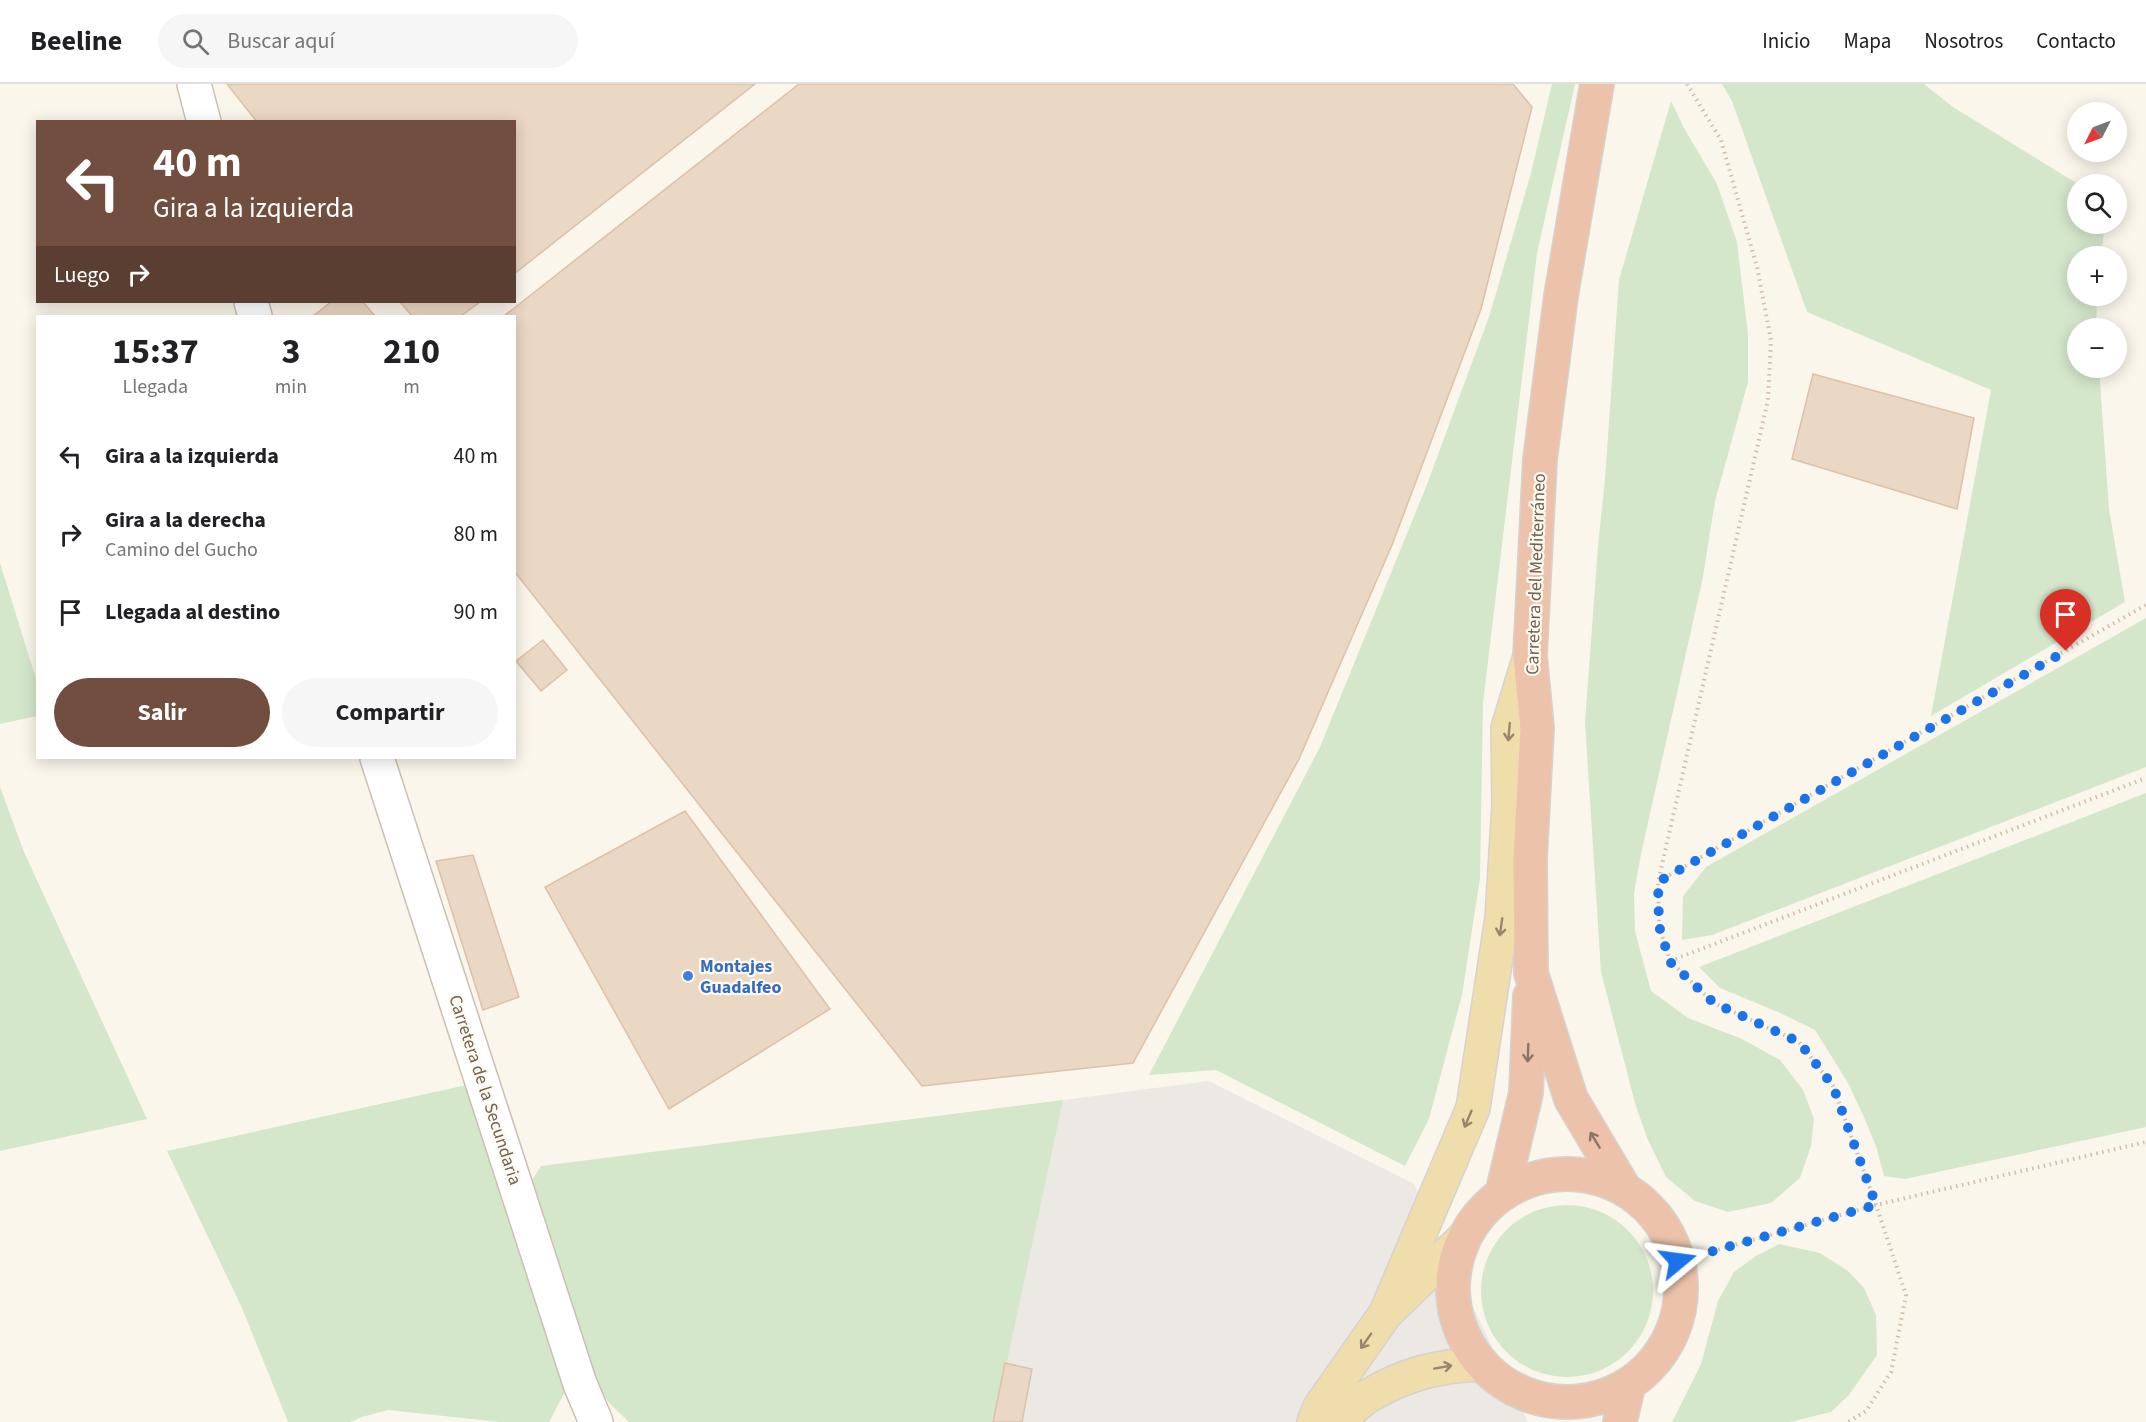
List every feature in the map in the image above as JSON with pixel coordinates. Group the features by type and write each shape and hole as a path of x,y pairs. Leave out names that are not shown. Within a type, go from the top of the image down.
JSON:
{"highway":[{"name":"Carretera del Mediterráneo","path":"1597,84 1561,296 1540,459 1530,656 1537,728 1530,858 1531,974 1571,1099 1625,1190"},
{"path":"1502,1194 1526,1093 1531,974"},
{"path":"1563,1174 1595,1177 1625,1190 1649,1209 1667,1233 1678,1261 1682,1297 1673,1331 1655,1362 1628,1386 1593,1400 1555,1402 1518,1392 1498,1380 1481,1364 1463,1335 1454,1303 1454,1269 1464,1238 1481,1213 1502,1194 1531,1180 1563,1174"},
{"path":"1620,1422 1628,1386"},
{"path":"1518,1392 1536,1422"}],"main road":[{"path":"1386,1313 1473,1108 1502,918 1509,804 1508,728 1530,656"},
{"path":"1314,1422 1320,1407 1386,1313 1464,1238"},
{"path":"1337,1422 1369,1396 1416,1373 1448,1365 1481,1364"}],"street":[{"path":"194,84 203,120"},
{"name":"Carretera de la Secundaria","path":"377,759 580,1384 596,1422"}],"path":[{"path":"1687,84 1721,140 1757,267 1771,340 1768,400 1658,882 1659,926 1670,962 1714,1003 1799,1042 1833,1086 1906,1295 1891,1372 1866,1411 1848,1422"},
{"path":"1658,882 2146,605"},
{"path":"1670,962 2146,778"},
{"path":"1678,1261 1876,1205 2146,1142"}],"shaded area":[{"path":"1209,1081 1414,1184 1528,1422 633,1422 549,1167"}],"green space":[{"path":"1552,84 1575,84 1537,253 1483,703 1480,878 1462,995 1429,1119 1405,1166 1216,1070 1149,1075 1320,747 1426,487 1490,314 1531,173"},
{"path":"1722,84 1924,84 1953,107 2067,177 2067,234 2104,234 2102,246 2067,246 2067,306 2097,306 2096,318 2067,318 2067,378 2100,378 2109,509 2125,602 1931,716 1991,390 1807,312 1732,101"},
{"path":"1671,101 1717,184 1737,242 1748,334 1748,382 1715,501 1703,577 1641,854 1634,894 1635,931 1651,991 1688,1018 1742,1039 1780,1060 1803,1090 1814,1119 1811,1146 1800,1178 1771,1203 1728,1212 1695,1201 1666,1177 1647,1138 1635,1103 1601,972 1585,722 1619,280"},
{"path":"0,563 36,679 36,716 0,724"},
{"path":"2146,618 2146,767 1712,935 1682,940 1683,896 1706,867"},
{"path":"0,787 24,852 147,1119 0,1151"},
{"path":"2146,793 2146,1127 1905,1179 1884,1176 1876,1146 1848,1083 1815,1030 1720,988 1699,967"},
{"path":"471,1084 519,1251 567,1388 549,1422 500,1422 388,1410 350,1422 288,1422 242,1308 167,1151"},
{"path":"1063,1100 994,1422 629,1422 608,1402 596,1381 532,1196 532,1180 541,1166"},
{"path":"1567,1205 1584,1206 1600,1211 1615,1219 1628,1230 1639,1243 1647,1258 1652,1274 1652,1308 1647,1324 1639,1339 1628,1352 1615,1363 1600,1371 1584,1376 1567,1377 1550,1376 1534,1371 1519,1363 1506,1352 1495,1339 1487,1324 1482,1308 1481,1291 1482,1274 1487,1258 1495,1243 1506,1230 1519,1219 1534,1211 1550,1206"},
{"path":"1779,1244 1820,1253 1848,1271 1864,1288 1876,1315 1877,1355 1849,1395 1831,1412 1790,1422 1672,1422 1701,1364 1718,1301 1734,1272 1756,1256"}],"building":[{"path":"227,84 755,84 516,272 516,120 255,120"},
{"path":"799,84 1513,84 1532,107 1481,309 1392,545 1299,759 1133,1063 922,1086 516,574 516,315 505,315"},
{"path":"330,303 364,303 374,315 314,315"},
{"path":"401,303 479,303 462,315 411,315"},
{"path":"1813,374 1974,418 1957,509 1792,459"},
{"path":"543,640 567,670 541,691 516,661"},
{"path":"685,811 830,1009 669,1109 545,887"},
{"path":"473,855 519,997 483,1010 436,861"},
{"path":"1005,1363 1032,1369 1022,1422 993,1422"}],"place":[{"name":"Montajes Guadalfeo","path":"688,976"}],"route":[{"path":"1678,1261 1876,1205 1833,1086 1799,1042 1714,1003 1670,962 1659,926 1658,882 2066,651"}]}
